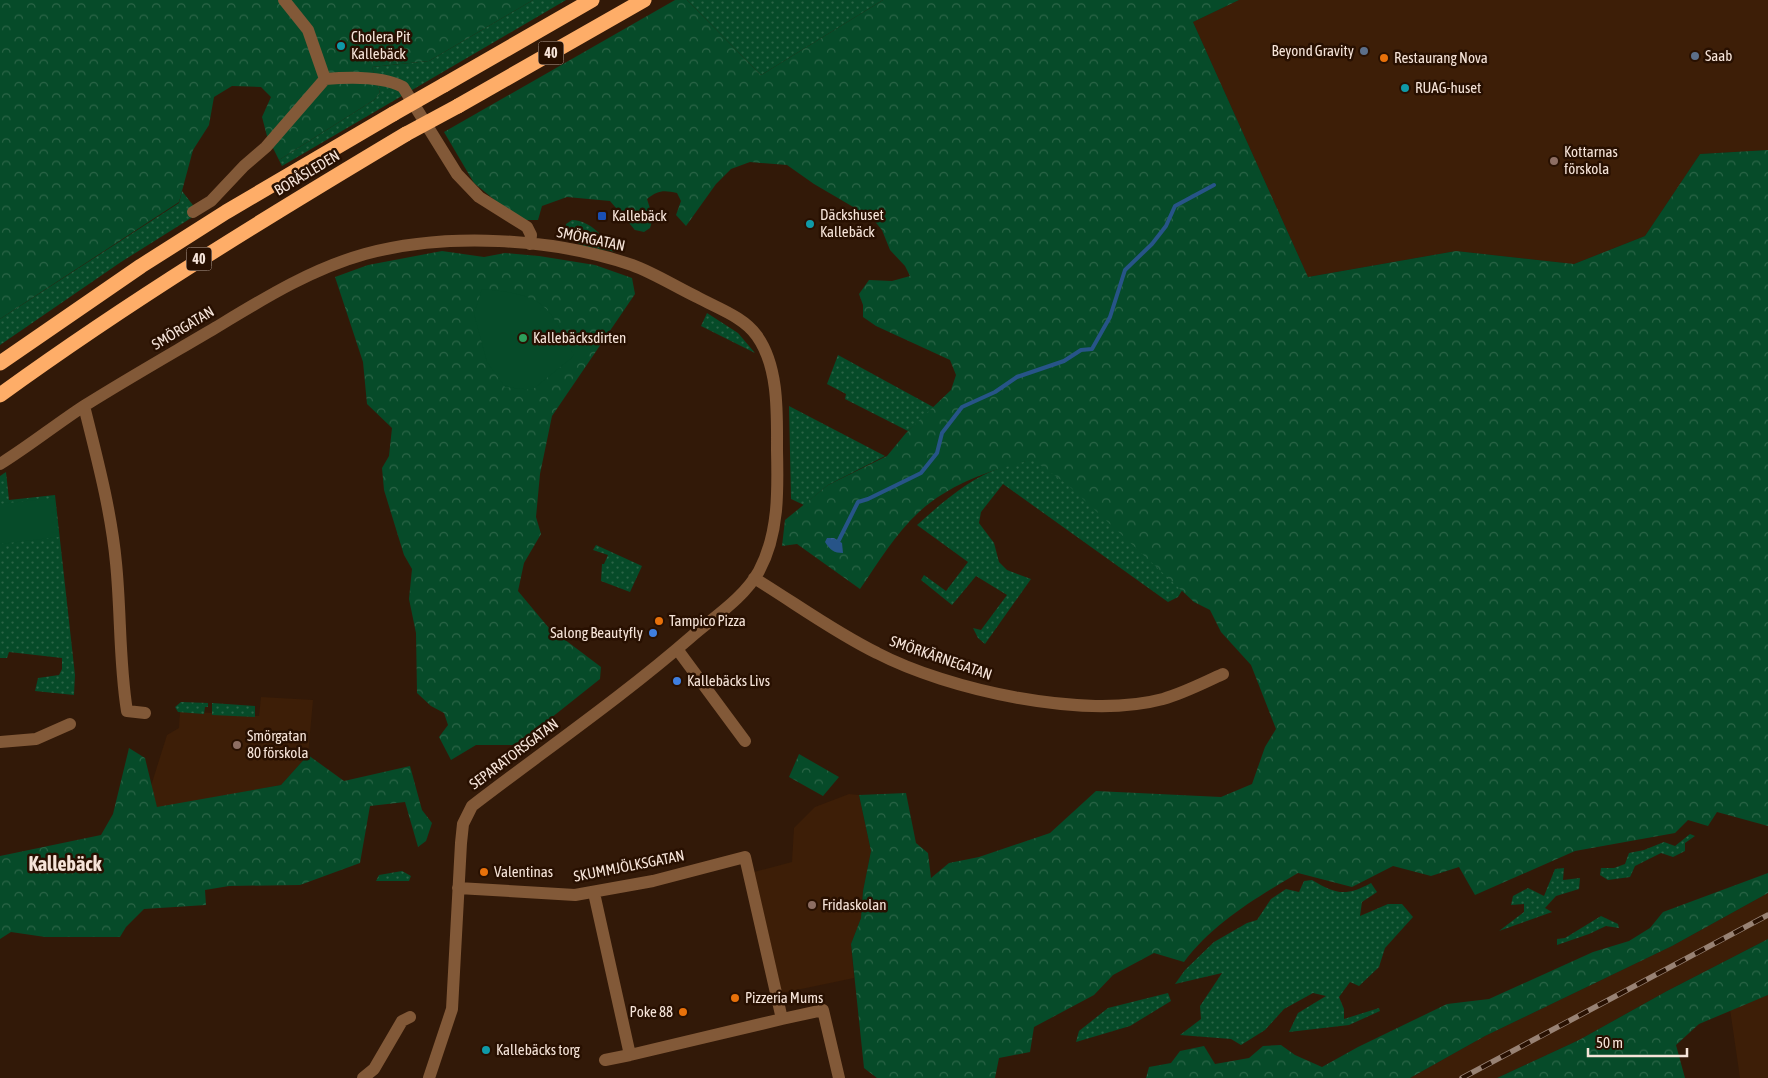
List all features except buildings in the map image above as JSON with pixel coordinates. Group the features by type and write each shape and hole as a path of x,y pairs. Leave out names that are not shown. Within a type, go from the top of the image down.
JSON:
{"highway":[{"name":"BORÅSLEDEN","path":"0,363 133,271 211,221 592,0"},
{"name":"BORÅSLEDEN","path":"0,395 162,283 406,134 644,0"}],"street":[{"path":"284,0 308,30 325,79"},
{"path":"193,212 210,201 244,166 266,147 325,79"},
{"path":"325,79 373,80 392,83 403,88 457,174 478,197 527,227 531,235 530,244"},
{"name":"SMÖRGATAN","path":"0,464 84,406 279,290 340,262 368,253 439,242 530,244 594,255 640,268 748,325 756,334 768,360 773,378 777,433 778,494 772,536 761,568 736,599 678,649"},
{"path":"84,406 101,477 116,562 123,690 127,711 145,713"},
{"name":"SMÖRKÄRNEGATAN","path":"754,578 877,654 936,677 1000,695 1077,704 1130,704 1162,699 1186,691 1222,674"},
{"path":"678,649 745,741"},
{"name":"SEPARATORSGATAN","path":"429,1078 452,1009 463,824 472,806 678,649"},
{"path":"0,742 36,739 70,724"},
{"name":"SKUMMJÖLKSGATAN","path":"458,888 526,894 576,895 653,881 745,857 782,1019"},
{"path":"594,893 630,1055"},
{"path":"606,1060 823,1010 839,1078"},
{"path":"363,1078 374,1069 402,1021 410,1017"}],"shaded area":[{"path":"1239,0 1768,0 1768,150 1700,154 1645,236 1574,264 1456,251 1308,277 1193,22"},
{"name":"Smörgatan 80 förskola","path":"261,697 313,700 308,755 281,785 157,808 151,786 167,735 179,728 180,711 259,716"},
{"name":"Fridaskolan","path":"849,794 859,795 871,851 863,891 861,918 851,944 854,978 782,993 754,872 792,862 794,828 815,807"},
{"path":"1768,893 1768,939 1667,991 1579,1040 1497,1078 1410,1078 1485,1036 1672,946"},
{"path":"1768,995 1768,1078 1740,1078 1730,1009"}],"green space":[{"path":"0,0 533,0 429,61 372,67 380,93 374,100 279,160 267,136 262,117 271,97 261,87 232,86 214,97 209,125 193,150 179,202 0,319"},
{"path":"533,0 566,0 282,166 279,160 374,100 380,93 372,67 429,61"},
{"path":"675,0 687,0 761,75 883,0 1239,0 1193,22 1308,277 1456,251 1574,264 1645,236 1700,154 1768,150 1768,826 1717,812 1708,826 1688,820 1675,833 1575,851 1475,895 1459,867 1431,876 1393,866 1352,887 1298,873 1236,912 1208,935 1184,962 1154,953 1113,975 1094,995 1034,1027 1030,1052 999,1058 995,1078 877,1078 864,1068 851,944 861,918 863,891 871,851 859,795 906,793 916,843 928,853 931,878 949,863 979,857 1050,833 1096,791 1221,797 1252,784 1265,747 1276,729 1251,665 1221,632 1210,610 1194,602 1068,485 1033,460 973,478 931,502 902,530 860,589 797,544 782,546 785,520 828,485 887,456 906,433 951,390 956,375 950,360 876,326 863,317 863,305 859,294 869,280 892,281 910,276 905,266 890,250 882,230 872,218 814,184 787,165 750,162 731,169 716,184 686,226 676,215 681,201 677,193 658,192 647,199 653,218 650,228 644,232 635,230 610,201 567,197 542,206 538,220 525,220 508,211 474,183 444,132"},
{"path":"687,0 883,0 761,75"},
{"path":"182,191 199,213 121,262 0,345 0,319 179,203"},
{"path":"572,220 586,223 592,227 616,252 584,246 567,238 566,224"},
{"path":"442,251 484,257 505,253 539,256 595,265 632,278 635,294 552,416 540,474 536,517 541,534 524,563 518,591 548,627 601,667 600,679 517,745 476,745 451,760 439,737 448,725 444,713 431,706 417,693 416,633 409,599 412,569 404,555 384,490 382,468 389,456 392,428 367,404 363,362 335,277 368,265"},
{"name":"Kallebäcksdirten","path":"482,289 518,294 541,304 557,324 574,356 532,390 505,387 487,362 474,314"},
{"path":"707,313 738,333 755,353 701,326"},
{"path":"838,355 935,408 908,431 845,399 846,394 827,384"},
{"path":"789,406 885,456 828,485 804,505 791,499"},
{"path":"1034,459 1191,576 1178,597 1168,602 1003,484 981,512 979,523 994,543 999,562 1007,570 1031,579 985,644 978,638 973,628 981,630 1007,595 976,576 952,605 921,580 924,575 946,591 968,562 917,525 956,492 977,478 1004,467"},
{"path":"6,472 9,500 55,495 75,675 74,695 35,691 38,678 59,675 62,669 62,658 9,652 7,658 0,658 0,476"},
{"path":"54,498 59,537 0,544 0,504"},
{"path":"596,545 642,566 630,592 601,581 602,564 604,564 608,555 593,550"},
{"path":"181,702 208,703 208,707 205,707 204,714 178,712 175,707"},
{"path":"212,703 255,706 255,717 212,715"},
{"path":"129,748 145,758 157,807 281,785 308,755 344,781 410,766 422,810 432,823 426,841 418,847 405,802 370,806 360,863 300,885 229,886 205,890 206,905 144,909 126,927 120,937 45,937 11,932 0,939 0,856 101,835 113,814"},
{"path":"799,754 839,777 823,796 789,777"},
{"path":"1690,834 1695,836 1685,843 1685,851 1673,857 1661,853 1635,866 1630,877 1608,880 1600,875 1601,868 1614,868 1625,864 1629,853 1644,850 1664,842 1675,846"},
{"path":"1564,868 1563,880 1580,878 1579,889 1556,896 1545,908 1552,912 1499,931 1524,912 1524,904 1511,905 1513,896 1528,888 1544,896 1555,869"},
{"path":"402,871 411,876 409,881 376,881 379,875"},
{"path":"1768,873 1768,893 1672,946 1485,1036 1410,1078 1146,1078 1149,1067 1171,1063 1180,1051 1204,1046 1215,1064 1249,1058 1263,1046 1281,1045 1295,1055 1322,1067 1358,1047 1447,1004 1489,999 1593,952 1629,941 1650,928 1663,912"},
{"path":"1312,880 1334,891 1341,892 1354,890 1371,883 1377,892 1362,902 1360,916 1388,904 1402,904 1413,917 1385,948 1379,967 1359,986 1350,982 1339,997 1344,1009 1344,1019 1379,1008 1380,1011 1349,1025 1289,1032 1298,1013 1326,996 1313,993 1284,1009 1265,1030 1241,1045 1231,1039 1180,1035 1201,1019 1200,1006 1222,973 1175,984 1185,970 1214,942 1247,923 1257,920 1271,899 1286,889 1299,892 1304,881"},
{"path":"1601,916 1618,924 1619,928 1606,926 1557,945 1557,939 1565,938"},
{"path":"1768,939 1768,995 1699,1024 1676,1045 1685,1078 1497,1078 1579,1040 1667,991"},
{"path":"1168,993 1171,1001 1130,1026 1076,1042 1079,1031 1108,1008"}],"water":[{"path":"827,538 834,538 842,543 843,553 835,552 831,549 825,542"}],"waterway":[{"path":"839,540 858,502 921,473 937,453 942,433 962,407 995,392 1017,377 1064,361 1081,350 1092,349 1110,317 1125,270 1152,244 1166,226 1175,206 1214,185"}],"railway":[{"path":"1462,1078 1768,915"}],"place":[{"name":"Cholera Pit Kallebäck","path":"341,46"},
{"name":"Beyond Gravity","path":"1364,51"},
{"name":"Saab","path":"1695,56"},
{"name":"Restaurang Nova","path":"1384,58"},
{"name":"RUAG-huset","path":"1405,88"},
{"name":"Kottarnas förskola","path":"1554,161"},
{"name":"Kallebäck","path":"602,216"},
{"name":"Däckshuset Kallebäck","path":"810,224"},
{"name":"Kallebäcksdirten","path":"523,338"},
{"name":"Tampico Pizza","path":"659,621"},
{"name":"Salong Beautyfly","path":"653,633"},
{"name":"Kallebäcks Livs","path":"677,681"},
{"name":"Smörgatan 80 förskola","path":"237,745"},
{"name":"Valentinas","path":"484,872"},
{"name":"Fridaskolan","path":"812,905"},
{"name":"Pizzeria Mums","path":"735,998"},
{"name":"Poke 88","path":"683,1012"},
{"name":"Kallebäcks torg","path":"486,1050"}],"district":[{"name":"Kallebäck","path":"65,864"}]}
